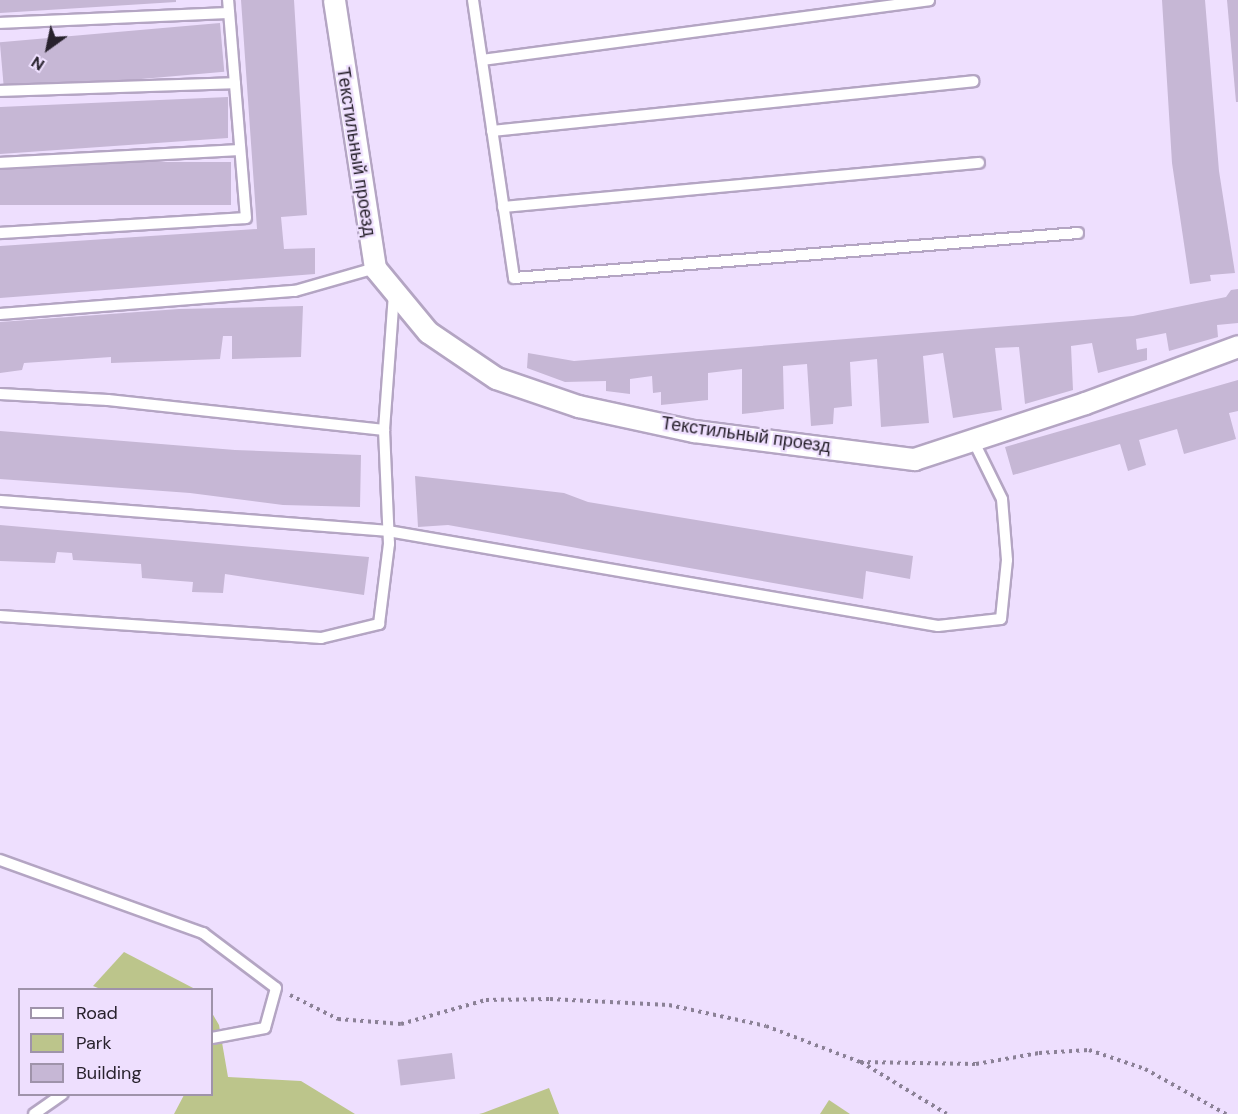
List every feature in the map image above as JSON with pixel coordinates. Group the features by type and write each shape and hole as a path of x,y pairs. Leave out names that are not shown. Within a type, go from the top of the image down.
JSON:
{"street":[{"name":"Текстильный проезд","path":"334,0 375,268 428,332 496,378 579,406 694,431 914,459 1238,346"}],"lane":[{"path":"0,233 246,218 228,0"},
{"path":"473,0 514,278 1078,233"},
{"path":"482,60 929,0"},
{"path":"0,23 229,13"},
{"path":"492,131 974,81"},
{"path":"0,91 234,82"},
{"path":"0,163 240,150"},
{"path":"503,207 979,164"},
{"path":"0,314 295,291 375,268"},
{"path":"0,616 321,638 379,624 388,531 384,430 394,291"},
{"path":"0,394 119,401 384,430"},
{"path":"0,501 388,531 938,626 1001,619 1007,560 1002,499 973,440"},
{"path":"0,860 203,933 276,988 265,1028 213,1038"},
{"path":"34,1114 61,1096"}],"path":[{"path":"276,988 338,1019 401,1024 486,1000 549,999 669,1005 766,1026 860,1062 947,1114"},
{"path":"860,1062 976,1064 1040,1053 1089,1050 1145,1069 1226,1114"}],"green space":[{"path":"124,952 193,988 98,988 93,986"},
{"path":"213,1015 219,1025 228,1077 301,1081 355,1114 174,1114 183,1096 213,1096"},
{"path":"549,1088 559,1114 479,1114 483,1113"},
{"path":"829,1100 850,1114 820,1114"}],"building":[{"path":"0,0 176,0 176,2 0,13"},
{"path":"241,0 294,0 307,215 281,217 284,249 315,248 315,274 0,298 0,246 257,229"},
{"path":"1162,0 1205,0 1219,171 1235,273 1210,275 1211,281 1190,284 1172,163"},
{"path":"1227,0 1238,0 1238,102 1236,102"},
{"path":"220,23 224,72 4,91 0,42"},
{"path":"228,97 228,138 0,154 0,107"},
{"path":"0,162 231,162 231,205 0,205"},
{"path":"1238,289 1238,323 1217,325 1218,337 1169,351 1166,333 1136,339 1137,350 1147,348 1147,360 1098,373 1092,343 1071,346 1073,390 1025,404 1019,347 995,348 1002,410 953,418 943,353 923,356 929,423 881,427 877,359 850,362 852,406 834,408 833,424 811,426 807,364 783,366 784,409 742,414 742,369 708,373 708,400 661,405 661,392 653,393 652,376 630,379 630,394 606,391 606,381 565,382 527,368 528,353 574,361 1133,316 1226,297 1231,290"},
{"path":"303,306 301,357 232,359 232,336 223,336 220,359 111,363 111,357 24,363 22,370 0,373 0,322 179,309"},
{"path":"1238,380 1238,411 1229,413 1236,439 1184,454 1177,429 1139,440 1146,465 1128,471 1120,444 1013,475 1005,447"},
{"path":"0,431 235,450 361,455 360,507 283,505 190,493 0,479"},
{"path":"415,476 564,493 588,502 913,556 910,579 866,571 863,599 448,525 418,527"},
{"path":"0,525 369,557 364,595 225,574 223,593 192,592 193,582 142,578 141,564 73,560 72,553 57,552 55,563 0,561"},
{"path":"452,1053 455,1079 401,1086 397,1060"}]}
